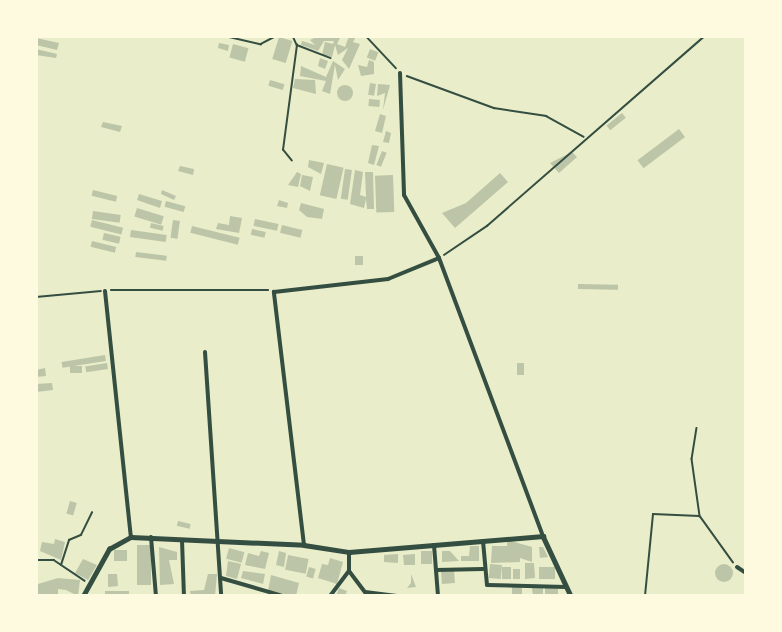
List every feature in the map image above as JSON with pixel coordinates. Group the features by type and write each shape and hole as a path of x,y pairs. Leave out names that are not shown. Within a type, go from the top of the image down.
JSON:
{"street":[{"path":"400,73 404,195 439,258 543,536 571,596"},
{"path":"304,545 274,291 388,279 439,258"},
{"path":"105,291 131,537"},
{"path":"205,352 221,540 221,596"},
{"path":"83,596 88,583 109,549 131,537 304,545 349,552 543,536"},
{"path":"151,537 156,596"},
{"path":"182,540 184,596"},
{"path":"483,541 483,569 487,585 567,587"},
{"path":"434,545 438,596"},
{"path":"349,552 349,571 364,592 399,596"},
{"path":"737,567 746,573"},
{"path":"436,570 483,569"},
{"path":"330,596 349,571"},
{"path":"221,578 283,596"}],"path":[{"path":"225,36 261,44 276,36"},
{"path":"292,161 283,150 297,45 293,36"},
{"path":"366,36 400,73 494,108 546,116 584,137"},
{"path":"439,258 487,226 584,137 705,36"},
{"path":"297,45 331,58"},
{"path":"36,297 105,291 254,286 274,291"},
{"path":"697,428 692,459 700,516 737,567"},
{"path":"61,565 69,540 81,534 92,512"},
{"path":"645,596 653,514 700,516"},
{"path":"36,561 61,565 88,583"}],"building":[{"path":"318,36 341,36 337,44 345,47 349,36 356,36 353,42 360,44 349,69 342,60 348,48 338,55 335,45 332,57 322,55 325,42 333,44 334,41 324,41 318,51 301,45 302,41 315,45 310,40"},
{"path":"279,37 292,41 286,63 272,59"},
{"path":"36,38 59,43 57,50 36,45"},
{"path":"219,43 229,45 228,51 218,48"},
{"path":"233,44 248,48 245,62 229,58"},
{"path":"36,49 57,54 56,58 36,55"},
{"path":"370,49 378,52 375,61 367,57"},
{"path":"320,58 328,61 325,69 318,66"},
{"path":"369,60 374,62 374,74 361,76 358,65 367,67"},
{"path":"333,61 345,69 338,80 335,65 330,94 322,91 326,81 300,76 301,66 326,77"},
{"path":"295,79 315,80 316,94 293,88"},
{"path":"270,80 284,84 283,90 268,86"},
{"path":"370,83 376,84 374,96 368,95"},
{"path":"378,84 390,85 383,110 385,93 377,96"},
{"path":"342,85 348,85 353,93 351,99 342,101 337,96 337,90"},
{"path":"369,99 380,100 379,107 368,106"},
{"path":"622,113 626,118 610,130 606,126"},
{"path":"380,114 386,116 382,133 375,131"},
{"path":"103,122 122,126 120,132 101,127"},
{"path":"679,129 685,137 643,168 637,160"},
{"path":"386,131 391,133 389,143 383,142"},
{"path":"372,145 379,146 374,165 368,163"},
{"path":"382,151 387,153 381,167 376,165"},
{"path":"572,152 577,157 559,173 550,163"},
{"path":"309,160 324,163 321,174 308,167"},
{"path":"327,164 344,168 336,199 320,195"},
{"path":"180,166 194,169 193,175 178,171"},
{"path":"345,169 352,170 348,200 341,199"},
{"path":"355,170 363,172 360,195 366,197 365,172 373,172 374,209 367,209 366,199 364,208 350,204"},
{"path":"297,172 301,174 298,187 288,185"},
{"path":"500,173 508,182 455,228 442,213 466,203"},
{"path":"302,175 313,177 310,191 300,186"},
{"path":"393,175 394,212 376,213 375,176"},
{"path":"93,190 117,196 116,202 92,196"},
{"path":"162,190 176,196 174,200 161,194"},
{"path":"139,194 162,201 160,208 137,200"},
{"path":"279,200 288,203 287,208 277,206"},
{"path":"166,201 185,206 184,212 164,207"},
{"path":"301,203 324,209 322,219 307,217 299,210"},
{"path":"137,208 164,216 161,225 134,217"},
{"path":"93,211 121,215 120,223 92,219"},
{"path":"230,216 242,218 239,233 216,229 218,223 229,225"},
{"path":"255,219 278,224 277,231 254,226"},
{"path":"92,220 123,228 121,235 90,227"},
{"path":"173,220 180,221 177,239 170,238"},
{"path":"151,223 164,226 163,231 150,228"},
{"path":"282,225 302,230 300,238 280,233"},
{"path":"192,226 240,238 238,245 190,233"},
{"path":"252,229 266,232 264,238 251,235"},
{"path":"131,230 167,235 166,242 130,237"},
{"path":"104,233 121,237 119,244 102,240"},
{"path":"92,241 116,247 115,253 91,247"},
{"path":"136,252 167,256 166,261 135,257"},
{"path":"355,256 363,256 363,265 355,265"},
{"path":"578,284 618,285 618,290 578,289"},
{"path":"105,355 106,361 62,368 62,362"},
{"path":"107,363 108,369 86,372 85,366"},
{"path":"517,363 524,363 524,375 517,375"},
{"path":"70,366 82,366 82,373 70,373"},
{"path":"45,368 46,376 36,377 36,370"},
{"path":"52,383 53,390 36,392 36,384"},
{"path":"70,501 77,503 73,515 66,513"},
{"path":"178,521 191,524 190,529 177,526"},
{"path":"55,539 65,542 61,560 40,551 42,542 54,544"},
{"path":"507,540 532,547 532,562 520,558 520,562 491,563 492,546 507,546"},
{"path":"137,545 151,545 151,585 137,585"},
{"path":"470,546 479,546 479,561 461,561 461,556 469,556"},
{"path":"159,547 177,552 177,560 169,560 174,584 160,585"},
{"path":"539,547 543,547 548,557 540,558"},
{"path":"229,548 244,552 242,563 226,559"},
{"path":"114,550 127,550 127,561 114,561"},
{"path":"261,551 269,553 265,569 245,565 248,553 259,556"},
{"path":"279,551 286,553 284,567 276,565"},
{"path":"421,551 432,551 432,564 421,564"},
{"path":"442,551 450,551 459,561 442,562"},
{"path":"398,554 398,563 384,562 384,555"},
{"path":"415,554 415,565 404,565 403,555"},
{"path":"288,555 309,559 306,574 285,570"},
{"path":"330,558 343,562 337,584 318,578 322,564 328,565"},
{"path":"83,559 97,565 88,580 75,573"},
{"path":"228,561 241,564 237,579 226,576"},
{"path":"525,563 534,563 535,578 525,579"},
{"path":"490,564 502,565 501,579 489,578"},
{"path":"720,564 728,564 733,569 731,580 720,582 715,577 715,569"},
{"path":"309,567 316,569 313,579 306,577"},
{"path":"502,567 511,567 511,579 502,579"},
{"path":"539,567 555,567 555,579 539,579"},
{"path":"513,569 520,569 520,579 513,579"},
{"path":"454,570 455,583 442,584 441,571"},
{"path":"243,571 265,574 263,584 241,578"},
{"path":"108,574 117,574 118,586 108,587"},
{"path":"208,574 217,574 215,596 191,596 190,591 204,590"},
{"path":"411,574 416,587 407,588 411,583"},
{"path":"271,575 299,583 296,596 268,591"},
{"path":"58,578 80,580 78,596 58,589 58,596 38,594 38,584"},
{"path":"512,587 522,587 522,596 512,596"},
{"path":"543,587 543,596 533,596 532,588"},
{"path":"545,587 558,587 558,596 545,596"},
{"path":"339,588 347,591 345,596 336,596"},
{"path":"105,591 129,591 129,596 105,596"}]}
